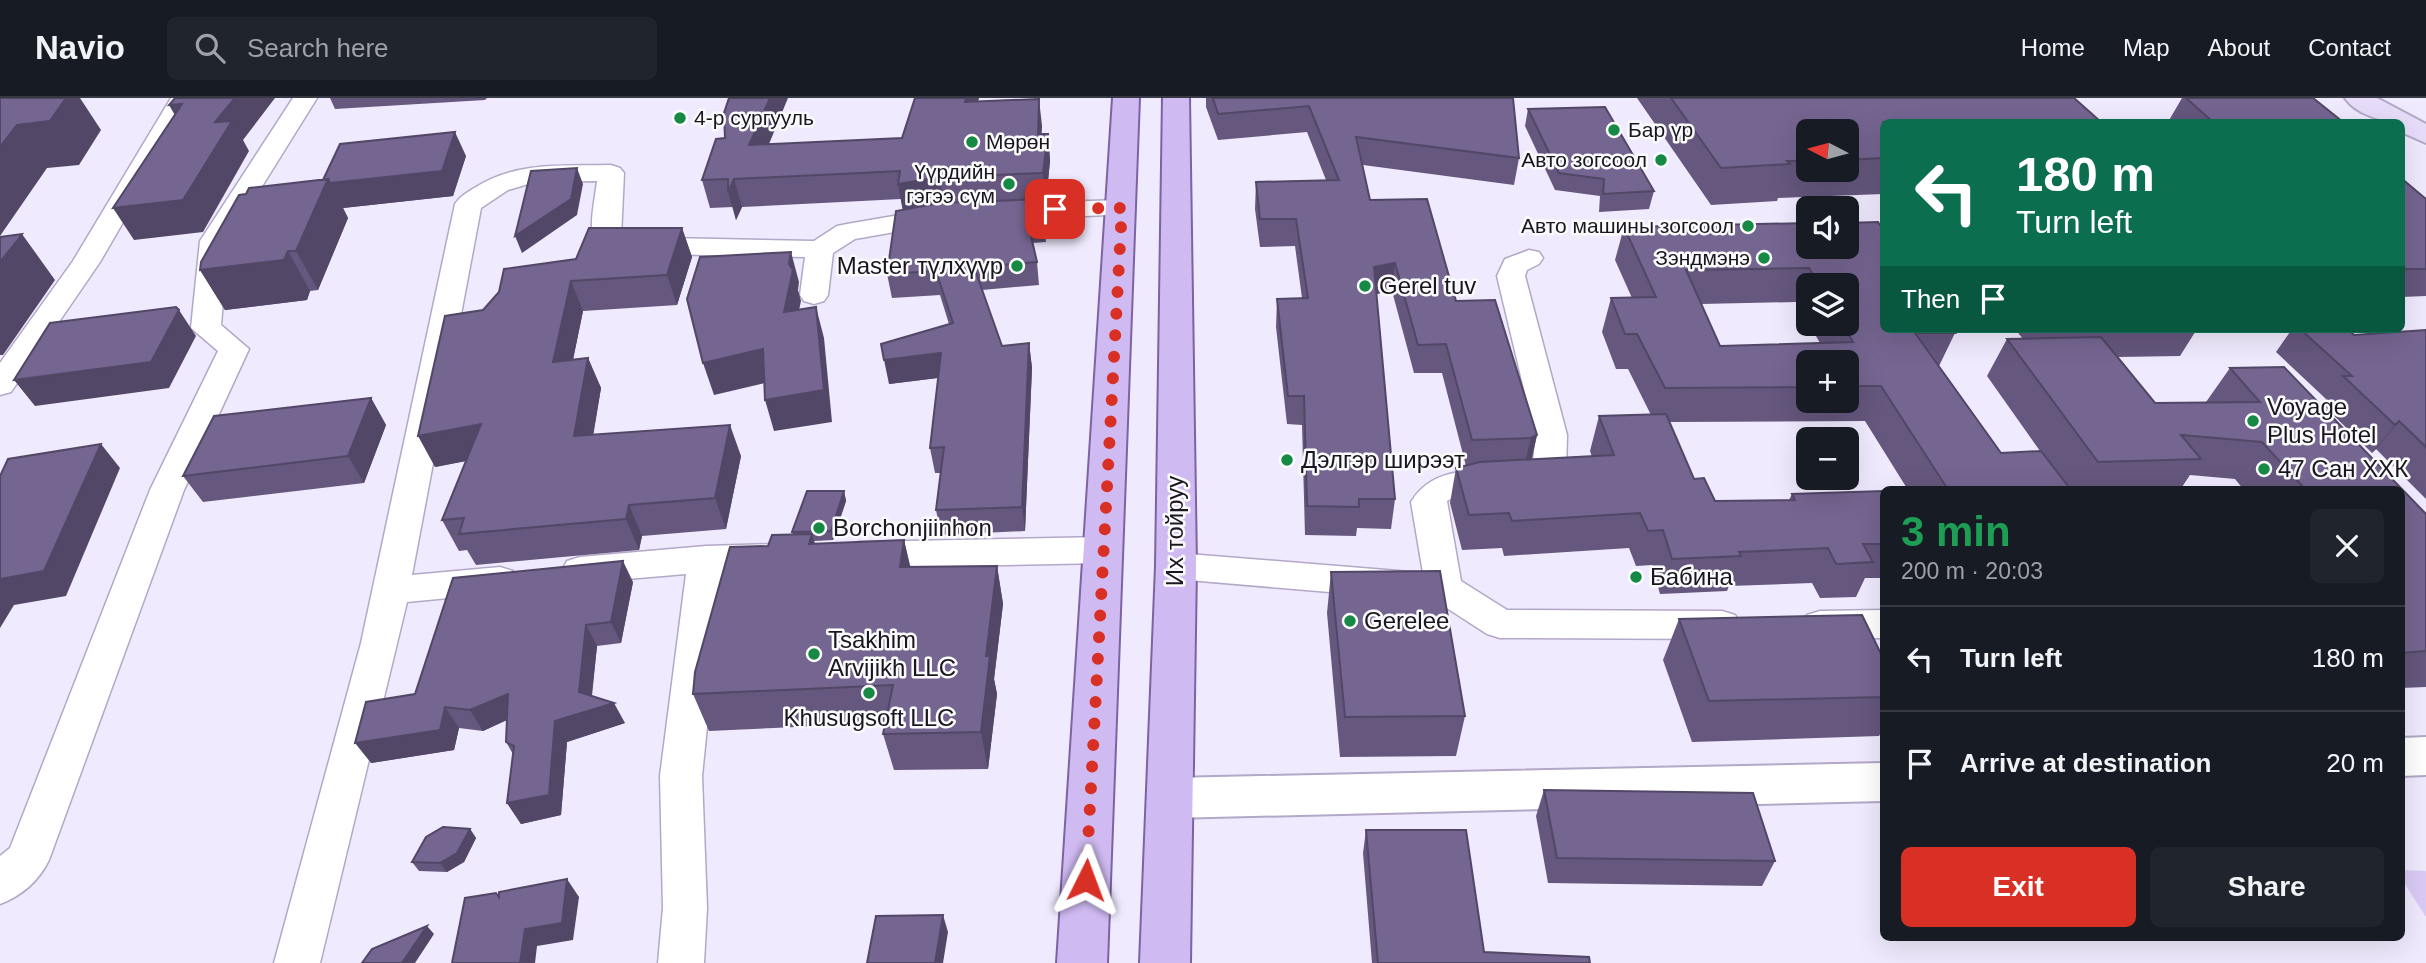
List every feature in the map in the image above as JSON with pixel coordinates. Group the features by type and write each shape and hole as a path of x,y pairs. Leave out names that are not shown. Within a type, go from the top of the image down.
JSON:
{"main road":[{"path":"1082,963 1126,98"},
{"name":"Их тойруу","path":"1165,963 1175,566 1176,98"},
{"path":"2358,98 2397,119"},
{"path":"2405,124 2426,135"}],"street":[{"path":"0,385 86,262 183,98"},
{"path":"0,884 27,860 167,490 234,349 206,328 214,241 304,98"},
{"path":"298,963 380,643 468,204 499,184 533,174 611,173 606,231 608,245 820,249 847,232 944,216 1122,208"},
{"path":"814,295 820,249"},
{"path":"1444,588 1428,502 1432,493 1441,488 1470,482 1526,482 1549,471 1551,435 1511,276 1515,265 1529,258"},
{"path":"391,590 706,559 1104,551"},
{"path":"681,963 685,908 681,776 706,559"},
{"path":"1175,566 1444,588 1500,624 1880,624"},
{"path":"2405,757 2426,756"},
{"path":"1171,799 1880,782"}],"shaded area":[{"path":"2405,870 2426,871 2426,917 2405,884"}],"building":[{"path":"0,98 66,98 50,121 17,125 0,147"},
{"path":"175,98 235,98 215,122 232,121 183,200 113,208 182,104 169,105"},
{"path":"729,98 770,98 749,145 902,138 915,98 966,98 965,102 1039,99 1038,134 1048,134 1043,173 939,177 898,184 900,171 734,179 728,192 728,179 702,180 716,139 725,138 724,113"},
{"path":"1213,98 1513,98 1519,158 1356,137 1370,200 1427,199 1456,301 1495,300 1537,435 1531,438 1472,440 1446,344 1418,345 1395,263 1374,267 1395,499 1359,499 1359,507 1307,506 1304,396 1288,396 1277,299 1308,298 1296,219 1260,219 1256,182 1339,180 1309,106 1218,114"},
{"path":"1671,98 2074,98 2098,119 1880,119 1880,158 1859,159 1859,119 1796,119 1796,161 1787,161 1790,164 1721,168"},
{"path":"2186,98 2313,98 2339,119 2210,119"},
{"path":"1605,107 1654,191 1603,194 1604,179 1559,173 1528,109"},
{"path":"455,132 442,171 330,183 328,179 323,180 340,144"},
{"path":"577,168 571,199 515,236 531,171"},
{"path":"328,179 296,251 288,251 284,260 200,270 201,262 239,195 246,194 249,188"},
{"path":"2405,181 2426,199 2426,269 2405,269"},
{"path":"1042,199 1043,218 1027,219 1037,262 974,267 1002,346 1029,343 1022,507 936,510 944,447 930,448 941,353 884,360 881,344 953,323 936,271 887,274 896,211 940,203"},
{"path":"1878,222 1880,333 1915,333 2001,453 2041,451 2068,486 1946,486 1881,386 1859,386 1859,350 1796,350 1796,387 1665,388 1637,334 1625,334 1611,298 1656,297 1624,227 1796,223 1796,259 1859,259 1859,223","holes":["1809,268 1812,273 1859,273 1859,336 1849,336 1853,342 1720,346 1686,270"]},
{"path":"589,228 682,228 667,275 571,281 553,362 588,358 574,436 730,425 715,498 629,505 626,519 459,534 464,518 442,520 481,424 418,436 445,316 483,310 499,292 504,269 576,259"},
{"path":"22,234 17,241 0,262 0,237"},
{"path":"791,252 789,264 793,270 784,312 816,307 824,390 765,400 763,349 703,363 687,299 700,257"},
{"path":"176,307 179,310 151,362 14,380 50,323"},
{"path":"2426,330 2426,447 2399,421 2395,425 2343,376 2352,376 2304,333 2354,335"},
{"path":"2101,337 2155,403 2260,402 2230,368 2284,367 2399,486 2302,486 2262,442 2181,435 2201,459 2098,462 2007,339"},
{"path":"371,398 348,456 183,476 214,416"},
{"path":"1666,414 1694,479 1704,478 1715,501 1795,500 1792,494 1880,491 1880,544 1863,544 1873,562 1836,564 1828,548 1739,552 1741,556 1672,559 1663,530 1648,531 1640,513 1512,521 1509,513 1469,515 1456,468 1480,462 1614,455 1599,416"},
{"path":"101,444 44,571 0,579 0,476 8,459"},
{"path":"807,491 844,491 831,531 792,532"},
{"path":"2405,492 2426,514 2426,651 2405,653"},
{"path":"812,534 809,544 904,540 900,567 997,566 986,656 990,656 981,732 883,734 893,685 693,694 695,672 730,547 768,546 772,535"},
{"path":"623,561 611,622 586,625 579,692 614,703 555,721 549,795 507,803 514,746 506,742 508,694 470,710 445,707 440,730 355,743 366,702 415,694 453,578"},
{"path":"1440,571 1465,716 1345,717 1331,572"},
{"path":"1862,615 1880,652 1880,697 1709,701 1679,619"},
{"path":"1544,790 1753,793 1775,861 1557,858"},
{"path":"443,827 470,829 457,853 440,863 412,862 426,837"},
{"path":"1366,830 1466,830 1484,952 1589,957 1590,963 1378,963"},
{"path":"567,879 562,923 525,929 520,963 452,963 465,898 496,893 499,897 499,892"},
{"path":"943,915 935,963 867,963 876,916"},
{"path":"427,926 402,963 362,963 372,949"}],"place":[{"name":"4-р сургууль","path":"680,118"},
{"name":"Бар үр","path":"1614,130"},
{"name":"Мөрөн","path":"972,142"},
{"name":"Авто зогсоол","path":"1661,160"},
{"name":"Үүрдийн гэгээ сүм","path":"1009,184"},
{"name":"Авто машины зогсоол","path":"1748,226"},
{"name":"Зэндмэнэ","path":"1764,258"},
{"name":"Master түлхүүр","path":"1017,266"},
{"name":"Gerel tuv","path":"1365,286"},
{"name":"Voyage Plus Hotel","path":"2253,421"},
{"name":"Дэлгэр ширээт","path":"1287,460"},
{"name":"47 Сан ХХК","path":"2264,469"},
{"name":"Borchonjiinhon","path":"819,528"},
{"name":"Бабина","path":"1636,577"},
{"name":"Gerelee","path":"1350,621"},
{"name":"Tsakhim Arvijikh LLC","path":"814,654"},
{"name":"Khusugsoft LLC","path":"869,693"}],"route":[{"path":"1055,209 1122,208 1086,880"}]}
